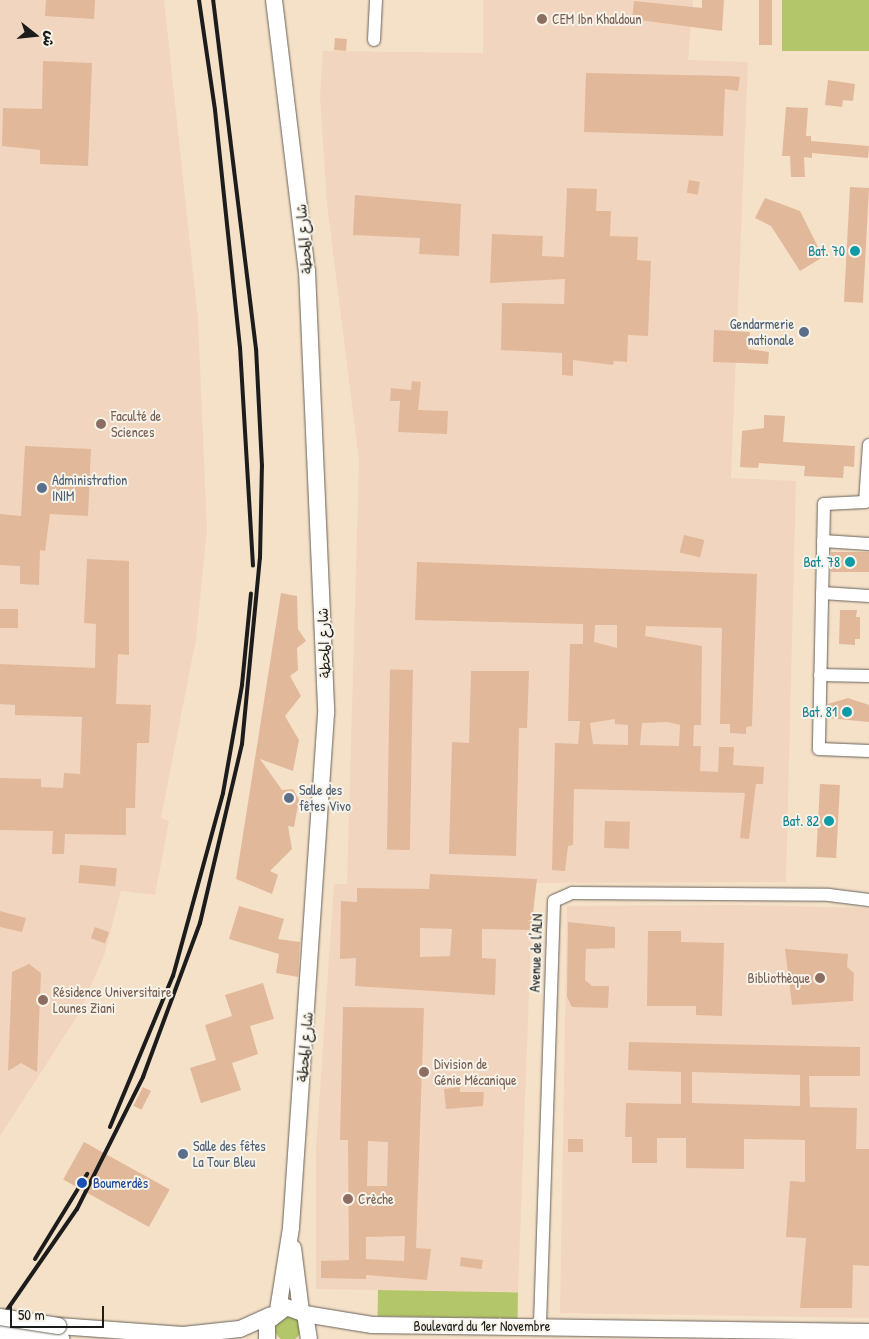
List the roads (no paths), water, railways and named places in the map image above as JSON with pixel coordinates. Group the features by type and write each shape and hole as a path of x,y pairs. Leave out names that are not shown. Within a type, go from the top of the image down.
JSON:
{"main road":[{"path":"265,0 280,59"},
{"path":"274,0 282,44 280,59"},
{"name":"شارع المحطة","path":"280,59 307,271 326,714 291,1228"},
{"path":"267,1339 291,1228"},
{"path":"291,1228 303,1313 309,1339"},
{"path":"0,1331 58,1334 183,1335 240,1329 274,1312"},
{"name":"Boulevard du 1er Novembre","path":"274,1312 303,1313 372,1326 540,1332 869,1332"},
{"path":"0,1318 58,1334"}],"street":[{"path":"374,40 376,0"},
{"path":"869,445 865,502 824,504 819,749 869,751"},
{"path":"823,540 869,544"},
{"path":"822,593 869,596"},
{"path":"820,675 869,676"},
{"name":"Avenue de l'ALN","path":"540,1332 554,901 572,893 829,895 869,900"}],"railway":[{"path":"199,0 215,110 240,347 253,566"},
{"path":"0,1320 77,1209 143,1077 200,923 242,744 260,558 262,466 256,349 213,0"},
{"path":"110,1127 173,976 223,793 242,685 251,593"},
{"path":"35,1259 87,1174"}],"place":[{"name":"CEM Ibn Khaldoun","path":"542,19"},
{"name":"Bat. 70","path":"855,251"},
{"name":"Gendarmerie nationale","path":"804,332"},
{"name":"Faculté de Sciences","path":"101,424"},
{"name":"Administration INIM","path":"42,488"},
{"name":"Bat. 78","path":"850,562"},
{"name":"Bat. 81","path":"847,712"},
{"name":"Salle des fêtes Vivo","path":"289,798"},
{"name":"Bat. 82","path":"829,821"},
{"name":"Bibliothèque","path":"820,978"},
{"name":"Résidence Universitaire Lounes Ziani","path":"43,1000"},
{"name":"Division de Génie Mécanique","path":"424,1072"},
{"name":"Salle des fêtes La Tour Bleu","path":"183,1154"},
{"name":"Boumerdès","path":"82,1183"},
{"name":"Crèche","path":"348,1199"}]}
